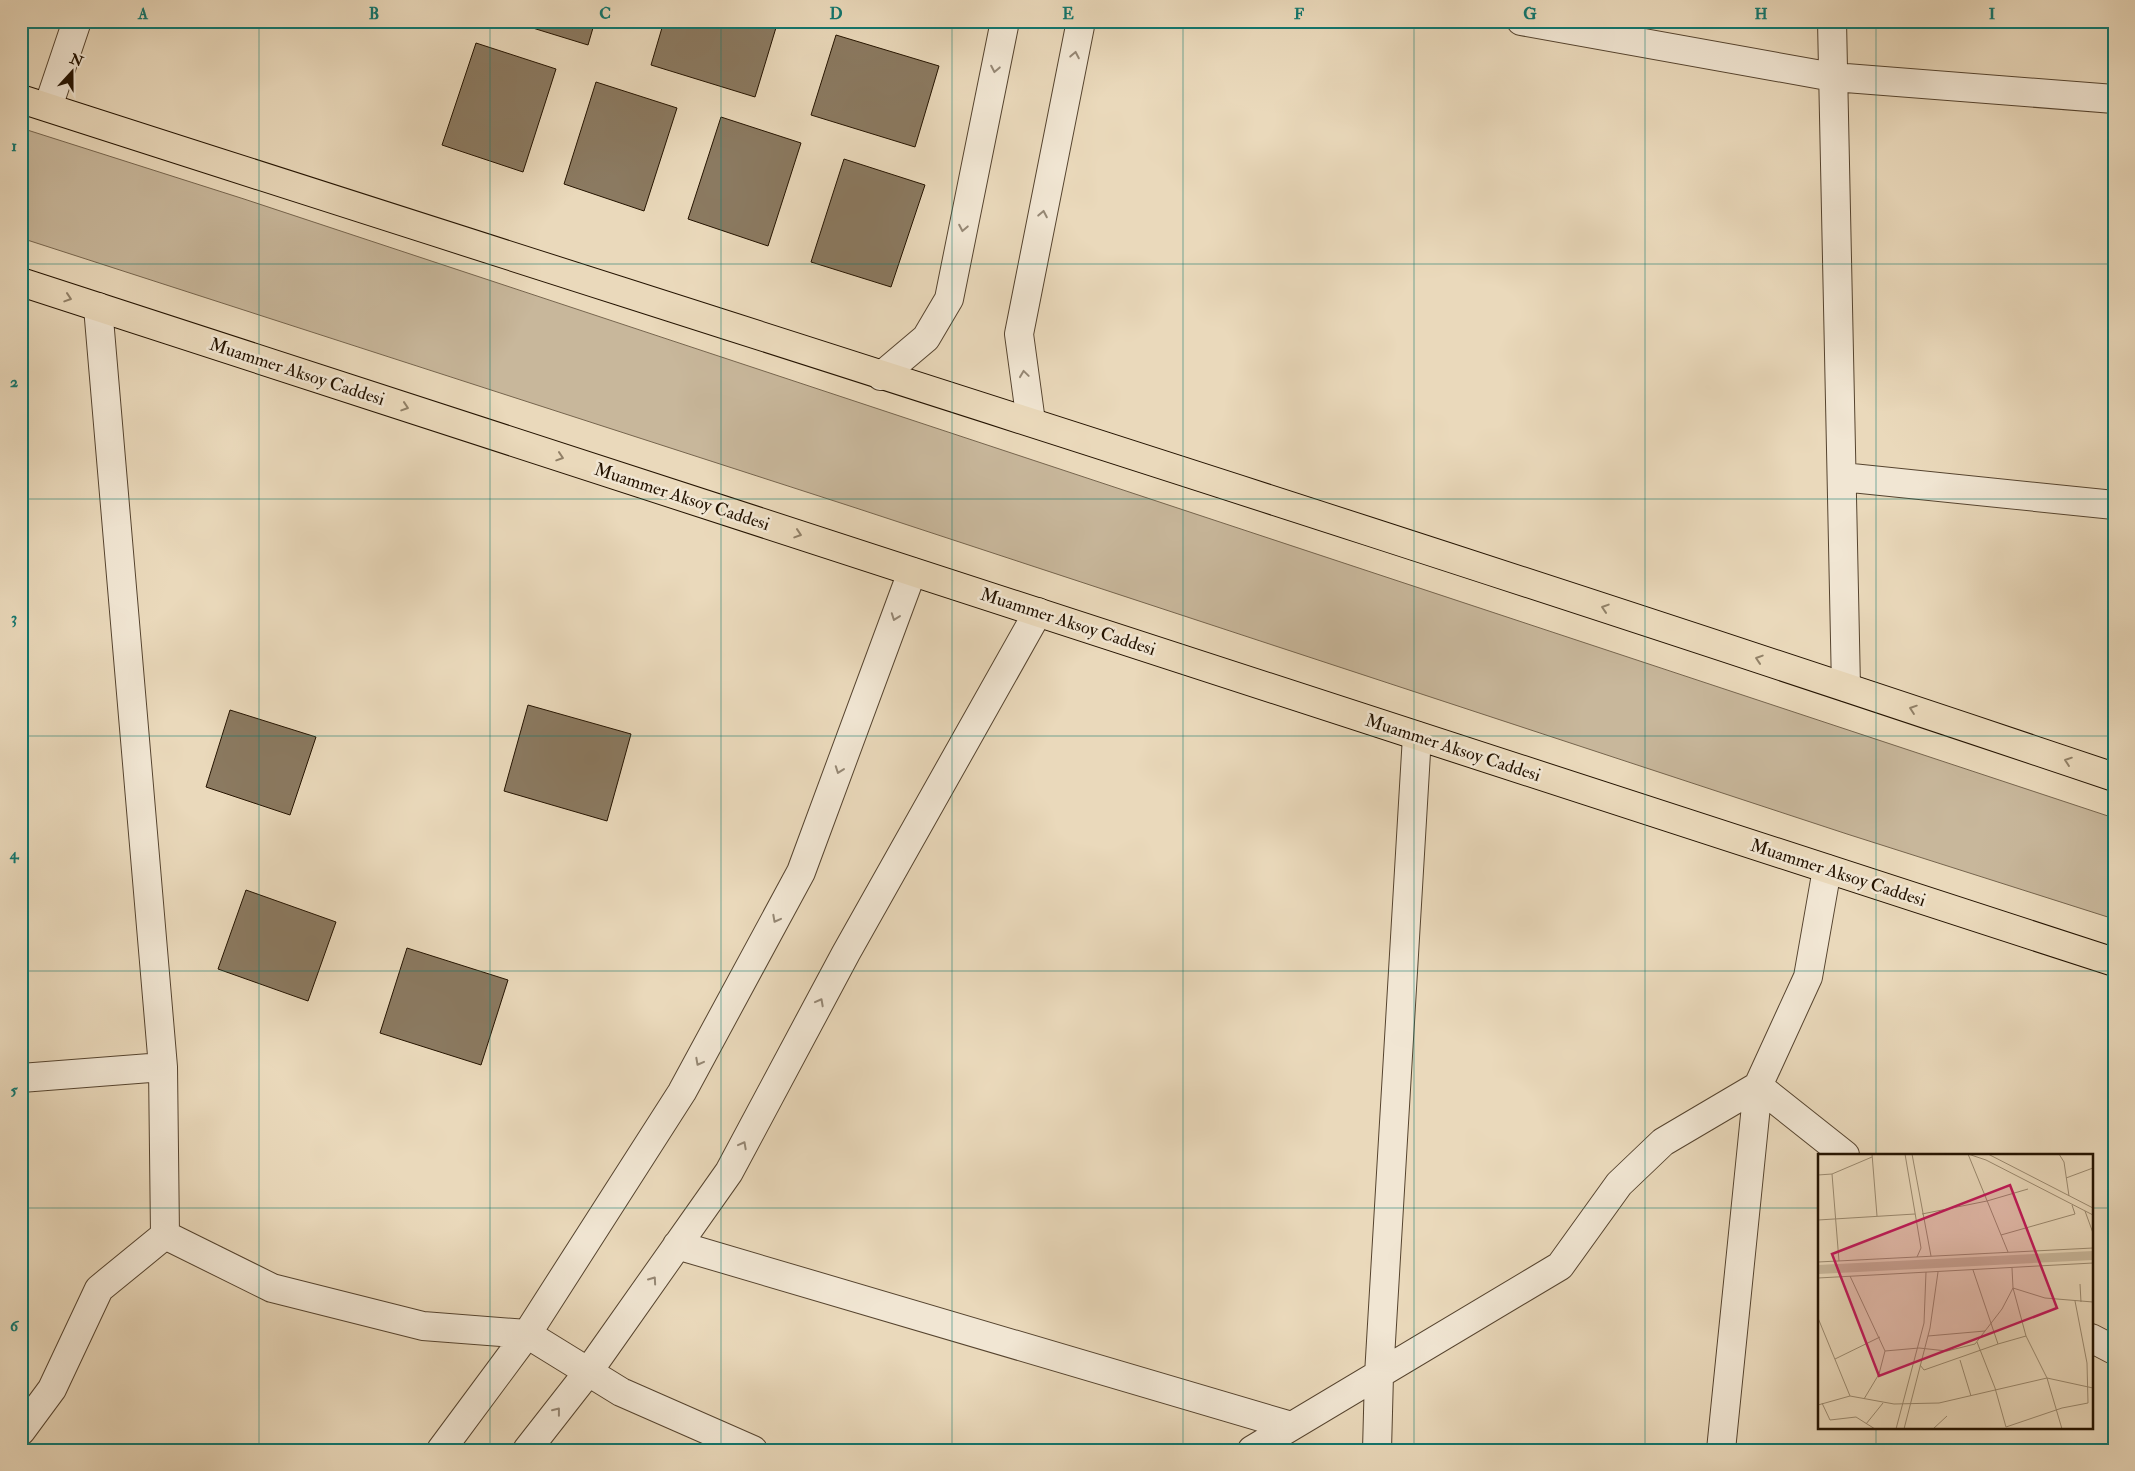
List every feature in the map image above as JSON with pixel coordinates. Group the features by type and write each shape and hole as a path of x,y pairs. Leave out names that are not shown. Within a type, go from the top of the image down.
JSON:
{"main road":[{"path":"21,99 881,376 1031,422 1846,687 2114,777"},
{"name":"Muammer Aksoy Caddesi","path":"21,282 2114,962"}],"street":[{"path":"48,107 77,21"},
{"path":"881,376 926,338 949,299 1005,21"},
{"path":"1031,422 1019,334 1082,21"},
{"path":"1521,21 1834,77 2114,99"},
{"path":"1832,21 1846,687"},
{"path":"98,307 163,1067 165,1235"},
{"path":"1842,477 2114,505"},
{"path":"441,1450 527,1334 682,1092 801,872 912,572"},
{"path":"527,1450 588,1372 729,1172 846,953 1038,612"},
{"path":"1377,1450 1379,1375 1416,736"},
{"path":"1721,1450 1758,1086 1808,977 1827,869"},
{"path":"21,1078 163,1067"},
{"path":"1252,1450 1560,1266 1619,1184 1663,1142 1758,1086"},
{"path":"1758,1086 1844,1154"},
{"path":"165,1235 272,1288 423,1326 527,1334 621,1392 753,1450"},
{"path":"21,1432 52,1388 99,1289 165,1235"},
{"path":"677,1245 1291,1426"},
{"path":"2092,1339 2114,1350"}],"shaded area":[{"path":"21,128 244,199 2114,818 2114,919 1847,834 856,508 21,238"}],"building":[{"path":"510,21 595,21 588,45"},
{"path":"664,21 778,21 755,97 651,65"},
{"path":"920,21 946,21 944,28"},
{"path":"836,35 939,66 915,147 811,115"},
{"path":"476,43 556,69 523,172 442,145"},
{"path":"596,82 677,108 644,211 564,184"},
{"path":"721,117 801,143 768,246 688,219"},
{"path":"844,159 925,185 891,287 811,262"},
{"path":"528,705 631,734 607,821 504,791"},
{"path":"230,710 316,737 290,815 206,787"},
{"path":"246,890 336,922 308,1001 218,969"},
{"path":"407,948 508,980 481,1065 380,1033"}]}
